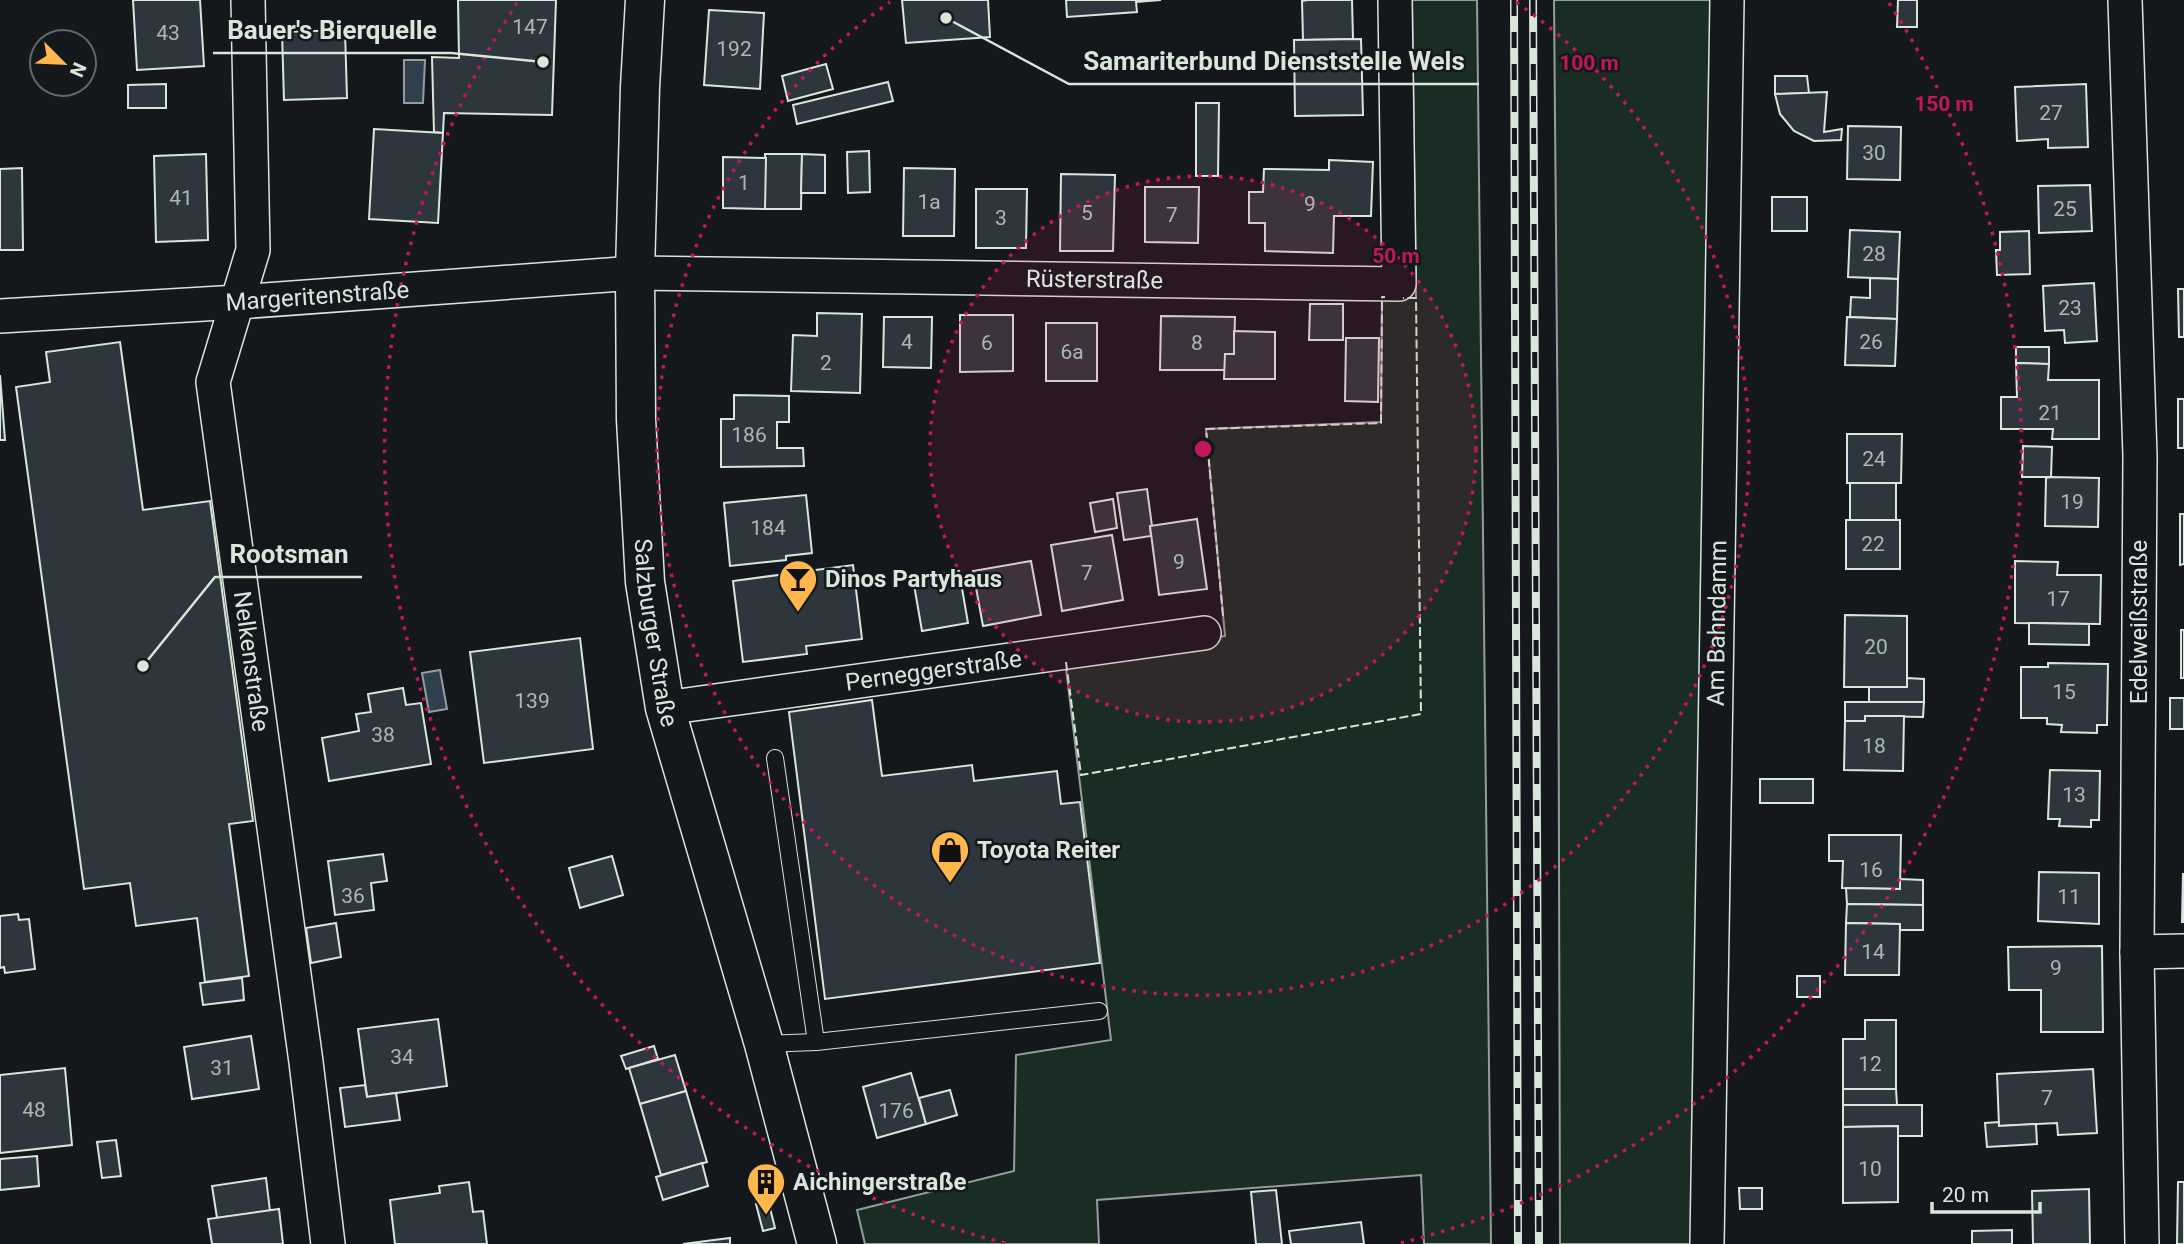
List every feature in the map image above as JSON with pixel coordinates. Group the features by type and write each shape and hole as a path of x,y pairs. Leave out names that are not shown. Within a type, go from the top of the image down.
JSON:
{"main road":[{"name":"Salzburger Straße","path":"646,0 635,273 636,419 645,582 665,708 764,1044 817,1244"}],"street":[{"name":"Nelkenstraße","path":"248,0 253,250 213,382 328,1244"},
{"name":"Rüsterstraße","path":"635,273 1399,284 1395,0"},
{"name":"Am Bahndamm","path":"1707,1244 1727,0"},
{"name":"Edelweißstraße","path":"2125,0 2140,456 2137,952 2142,1244"},
{"name":"Margeritenstraße","path":"0,316 238,302 635,273"},
{"name":"Perneggerstraße","path":"665,708 1204,633"},
{"path":"2137,952 2184,951"}],"lane":[{"path":"775,758 816,1041"},
{"path":"764,1044 816,1041 1099,1010"}],"green space":[{"path":"1412,0 1477,0 1491,1244 1424,1244 1421,1175 1097,1200 1099,1244 865,1244 857,1210 1014,1171 1016,1055 1111,1040 1064,652 1225,636 1206,429 1381,422 1382,297 1416,298"},
{"path":"1554,0 1715,0 1699,1244 1560,1244"}],"water":[{"path":"404,60 425,60 423,103 404,103"},
{"path":"440,670 447,709 429,712 422,673"}],"building":[{"path":"133,0 200,0 204,66 137,70"},
{"path":"458,0 556,0 552,115 444,113 443,133 434,132 432,57 459,58"},
{"path":"902,0 988,0 990,37 906,43"},
{"path":"1066,0 1161,0 1136,2 1137,12 1067,17"},
{"path":"1352,0 1353,39 1303,40 1302,1"},
{"path":"1898,0 1917,0 1917,27 1897,27"},
{"path":"709,10 764,13 760,89 704,85"},
{"path":"345,30 347,98 284,100 282,32"},
{"path":"1361,39 1363,115 1295,116 1294,40"},
{"path":"826,64 833,89 788,101 782,76"},
{"path":"1775,76 1807,76 1809,93 1775,94"},
{"path":"888,82 893,101 797,124 793,105"},
{"path":"166,84 166,108 128,108 128,85"},
{"path":"2086,84 2088,147 2048,148 2048,139 2017,141 2015,87"},
{"path":"1827,92 1824,132 1842,129 1841,140 1814,141 1794,131 1780,114 1775,94"},
{"path":"1196,103 1219,103 1218,176 1196,176"},
{"path":"1848,126 1901,127 1900,180 1847,179"},
{"path":"374,129 443,133 438,223 369,219"},
{"path":"869,151 870,192 848,193 847,152"},
{"path":"206,154 208,240 156,242 154,156"},
{"path":"765,154 802,154 801,209 765,209"},
{"path":"802,154 825,155 825,193 801,193"},
{"path":"723,157 766,158 765,209 723,208"},
{"path":"1329,160 1373,162 1371,216 1334,216 1333,253 1265,251 1265,223 1249,223 1249,192 1263,192 1264,169 1329,170"},
{"path":"22,168 23,250 0,250 0,169"},
{"path":"904,168 955,169 954,236 903,236"},
{"path":"1061,174 1115,175 1113,251 1060,251"},
{"path":"2090,185 2092,231 2039,233 2038,186"},
{"path":"1145,187 1199,187 1198,243 1145,242"},
{"path":"976,189 1027,189 1026,248 976,248"},
{"path":"1772,197 1807,197 1807,231 1772,231"},
{"path":"1850,230 1900,232 1898,279 1848,277"},
{"path":"2029,231 2030,274 1997,275 1996,250 2000,250 2000,232"},
{"path":"1870,278 1898,279 1897,319 1850,317 1851,297 1870,298"},
{"path":"2094,283 2097,341 2065,343 2064,330 2045,331 2043,286"},
{"path":"2178,289 2184,289 2184,337 2179,337"},
{"path":"1310,304 1343,304 1343,340 1309,340"},
{"path":"817,313 862,314 860,393 791,391 793,335 817,336"},
{"path":"960,315 1013,315 1013,371 960,372"},
{"path":"1161,316 1235,317 1234,354 1225,354 1225,370 1160,370"},
{"path":"884,317 932,317 931,368 883,367"},
{"path":"1847,317 1897,319 1895,366 1845,365"},
{"path":"1046,323 1097,323 1097,381 1046,381"},
{"path":"1234,331 1275,332 1275,379 1224,379 1225,354 1234,354"},
{"path":"1346,338 1379,338 1378,402 1345,401"},
{"path":"120,342 143,510 210,501 253,821 229,824 249,976 205,982 197,918 136,926 130,883 84,889 16,387 50,382 46,352"},
{"path":"2016,347 2049,347 2049,364 2016,363"},
{"path":"2016,363 2049,364 2048,380 2099,380 2099,439 2052,439 2053,429 2001,429 2001,397 2017,397"},
{"path":"0,375 5,440 0,440"},
{"path":"734,395 789,396 789,422 777,422 777,448 803,448 804,466 721,467 721,419 734,419"},
{"path":"2178,399 2184,399 2184,448 2178,448"},
{"path":"1847,434 1902,434 1901,483 1847,483"},
{"path":"2023,446 2052,447 2051,477 2022,477"},
{"path":"2046,478 2099,478 2098,527 2045,526"},
{"path":"1850,483 1896,483 1896,520 1850,520"},
{"path":"1147,489 1151,536 1124,540 1117,493"},
{"path":"806,495 812,553 786,556 786,560 730,566 724,503"},
{"path":"1113,499 1117,528 1095,532 1090,503"},
{"path":"2180,514 2184,514 2184,564 2180,565"},
{"path":"1197,519 1207,589 1159,595 1150,526"},
{"path":"1846,520 1900,520 1900,569 1846,569"},
{"path":"1112,535 1123,600 1062,611 1051,545"},
{"path":"1031,561 1041,615 983,626 973,571"},
{"path":"2015,561 2058,562 2057,575 2101,575 2100,624 2015,623"},
{"path":"853,565 862,639 806,646 807,654 743,662 733,581"},
{"path":"959,571 968,623 922,631 913,579"},
{"path":"1845,615 1907,616 1907,687 1844,687"},
{"path":"2029,623 2089,624 2089,645 2029,644"},
{"path":"2181,630 2184,630 2184,678 2181,678"},
{"path":"580,638 593,749 484,763 470,652"},
{"path":"2048,663 2108,664 2107,725 2097,725 2097,733 2061,732 2062,725 2047,724 2047,718 2021,718 2021,667 2048,667"},
{"path":"1907,678 1924,679 1924,702 1869,702 1869,687 1907,687"},
{"path":"403,688 406,705 421,703 431,764 329,781 322,738 359,731 356,714 371,712 368,694"},
{"path":"2170,698 2184,698 2184,729 2170,729"},
{"name":"Toyota Reiter","path":"872,700 882,776 972,765 974,781 1057,771 1061,804 1080,802 1100,963 825,999 789,712"},
{"path":"1845,702 1924,702 1923,717 1865,716 1865,721 1845,721"},
{"path":"1865,716 1904,716 1903,771 1844,770 1845,721 1865,721"},
{"path":"2050,770 2100,771 2099,820 2091,820 2091,827 2059,826 2060,819 2048,819"},
{"path":"1760,779 1813,779 1813,803 1760,803"},
{"path":"1829,835 1901,835 1900,889 1842,888 1843,861 1829,861"},
{"path":"383,854 387,881 371,883 374,910 335,915 328,861"},
{"path":"612,856 623,895 580,908 569,868"},
{"path":"2039,872 2099,873 2099,924 2038,921"},
{"path":"2183,874 2184,922 2182,922"},
{"path":"1900,879 1923,880 1923,905 1847,904 1846,888 1900,889"},
{"path":"1847,904 1923,905 1923,930 1900,930 1900,924 1846,923"},
{"path":"18,914 19,920 29,919 35,969 5,973 4,967 0,968 0,916"},
{"path":"336,923 341,957 311,963 306,928"},
{"path":"1846,923 1900,924 1899,975 1845,975"},
{"path":"2102,946 2103,1032 2041,1032 2041,990 2009,990 2008,947"},
{"path":"1797,976 1820,976 1820,997 1797,997"},
{"path":"242,978 244,1000 203,1005 200,983"},
{"path":"438,1019 447,1086 367,1097 358,1029"},
{"path":"1865,1020 1896,1020 1896,1089 1843,1089 1843,1039 1865,1039"},
{"path":"251,1036 259,1089 192,1099 184,1047"},
{"path":"654,1046 658,1059 626,1069 621,1056"},
{"path":"675,1055 686,1091 640,1104 629,1068"},
{"path":"65,1068 72,1145 0,1153 0,1075"},
{"path":"2093,1069 2097,1133 2058,1135 2057,1123 1999,1126 1997,1074"},
{"path":"911,1073 926,1124 877,1138 863,1087"},
{"path":"365,1085 367,1097 396,1093 400,1120 345,1127 340,1088"},
{"path":"1843,1089 1896,1089 1897,1105 1843,1105"},
{"path":"950,1090 957,1115 926,1124 919,1098"},
{"path":"686,1091 707,1162 661,1175 640,1104"},
{"path":"1843,1105 1922,1105 1922,1136 1897,1136 1898,1126 1843,1127"},
{"path":"1999,1122 1999,1126 2036,1124 2037,1144 1987,1147 1985,1123"},
{"path":"1898,1126 1898,1202 1843,1203 1843,1127"},
{"path":"116,1140 121,1176 102,1178 97,1142"},
{"path":"37,1156 39,1186 0,1190 0,1159"},
{"path":"702,1163 708,1186 663,1200 656,1177"},
{"path":"266,1178 270,1211 217,1218 212,1186"},
{"path":"469,1182 473,1212 483,1211 487,1244 395,1244 390,1200 440,1193 439,1186"},
{"path":"2178,1182 2184,1182 2184,1244 2177,1244"},
{"path":"1739,1188 1762,1188 1762,1209 1740,1209"},
{"path":"2089,1189 2090,1244 2033,1244 2032,1191"},
{"path":"1276,1190 1282,1244 1256,1244 1251,1192"},
{"name":"Aichingerstraße","path":"768,1200 775,1228 763,1231 756,1204"},
{"path":"279,1209 283,1244 212,1244 208,1219"},
{"path":"1361,1222 1364,1244 1291,1244 1289,1231"},
{"path":"2012,1230 2012,1244 1972,1244 1972,1231"},
{"path":"730,1238 730,1244 683,1244"}],"railway":[{"path":"1514,0 1518,1244"},
{"path":"1533,0 1539,1244"}],"fence":[{"path":"1223,616 1206,429 1381,423 1382,297 1385,297"},
{"path":"1066,662 1081,775 1421,714 1416,298 1403,298"}],"place":[{"name":"Samariterbund Dienststelle Wels","path":"946,18"},
{"name":"Bauer's Bierquelle","path":"543,62"},
{"name":"Dinos Partyhaus","path":"798,613"},
{"name":"Rootsman","path":"143,666"},
{"name":"Toyota Reiter","path":"950,884"},
{"name":"Aichingerstraße","path":"766,1216"}]}
